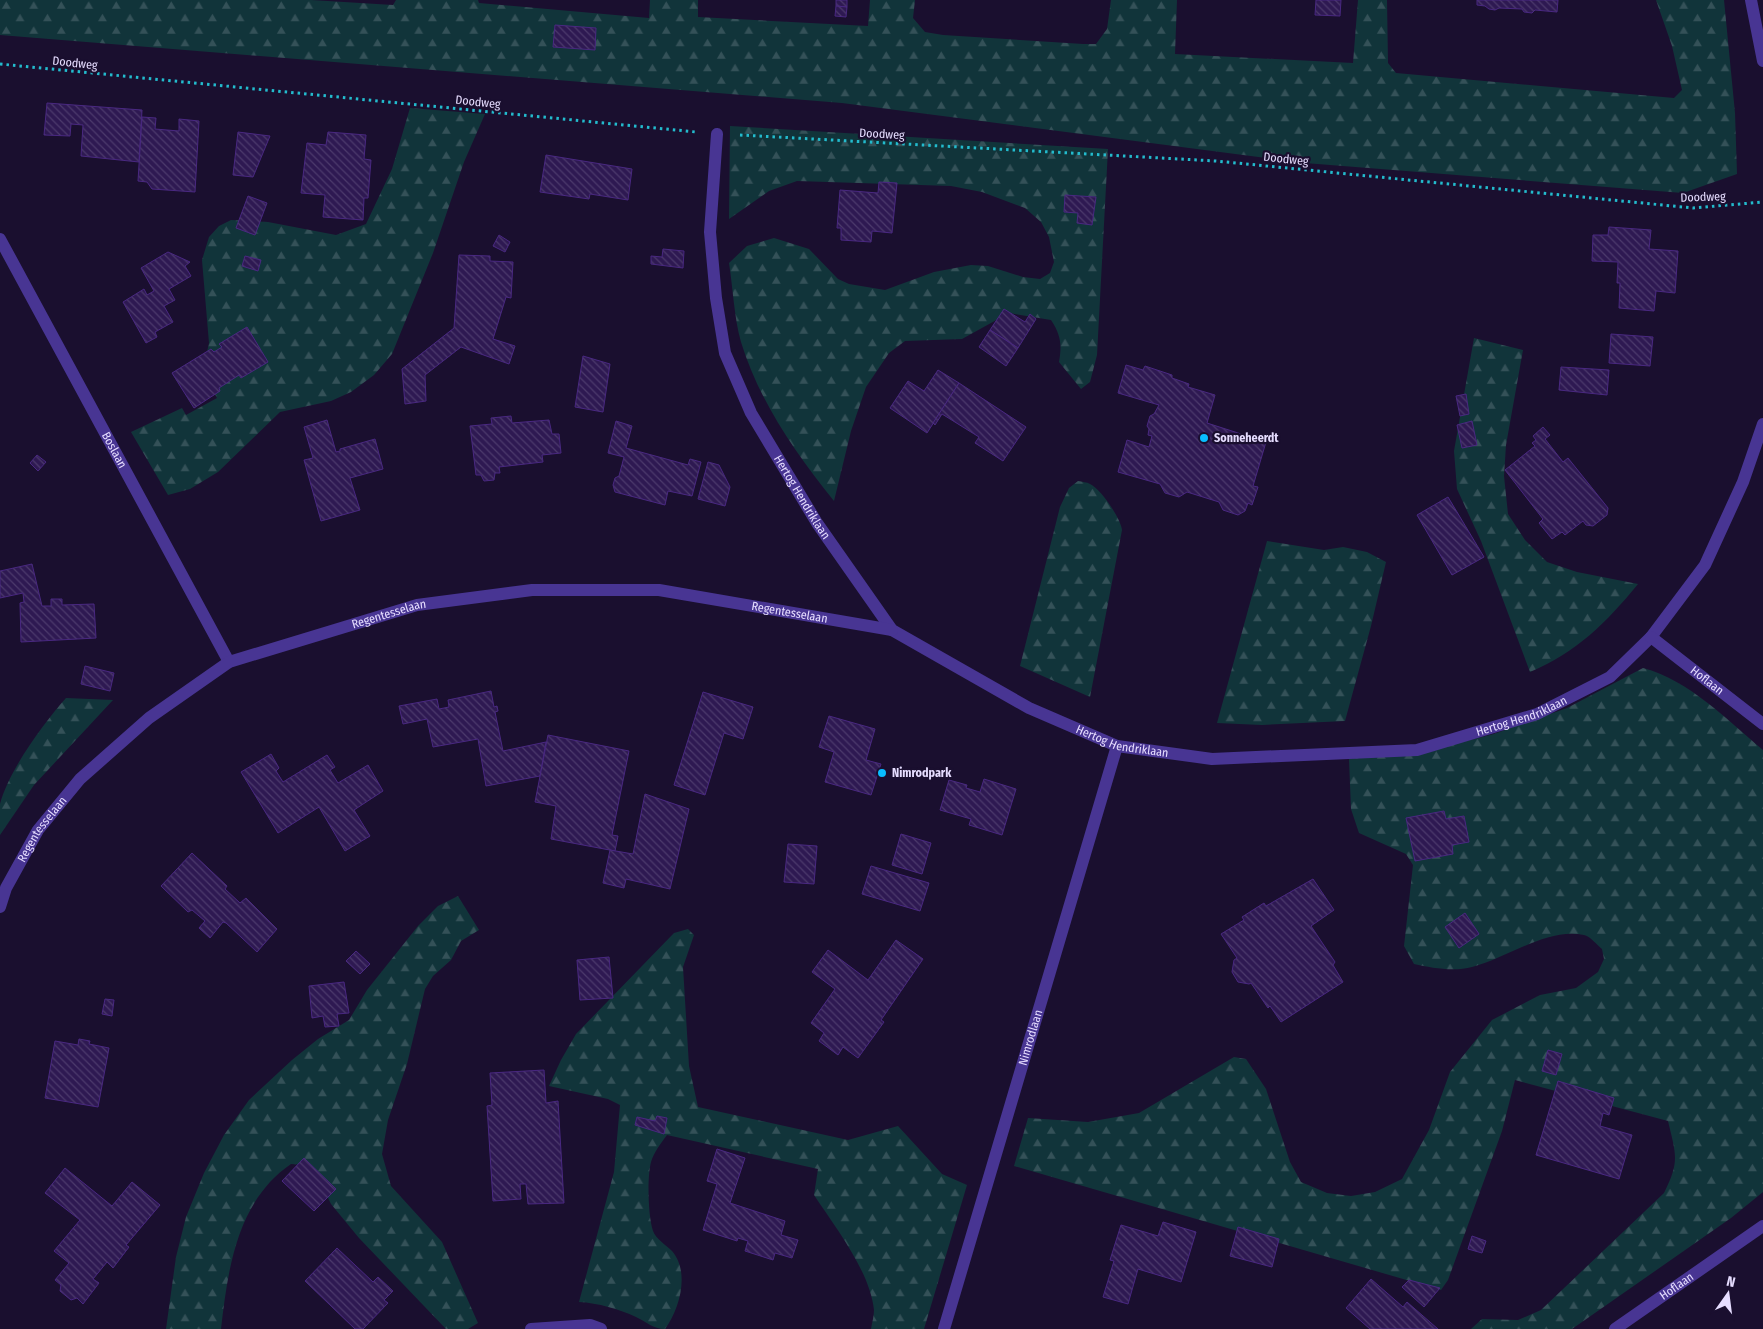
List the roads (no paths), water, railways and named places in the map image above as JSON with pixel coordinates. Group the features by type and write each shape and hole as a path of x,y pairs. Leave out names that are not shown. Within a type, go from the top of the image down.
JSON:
{"street":[{"path":"1751,0 1763,61"},
{"name":"Hertog Hendriklaan","path":"717,134 710,232 716,298 725,353 751,412 817,523 892,630 1029,708 1117,746 1212,759 1417,750 1537,714 1610,677 1650,638 1705,565 1743,482 1763,424"},
{"name":"Boslaan","path":"0,239 229,662"},
{"name":"Regentesselaan","path":"0,907 6,888 38,830 80,779 149,718 229,662 417,605 532,590 659,590 892,630"},
{"name":"Hoflaan","path":"1650,638 1763,724"},
{"name":"Nimrodlaan","path":"944,1329 1117,746"},
{"name":"Hoflaan","path":"1615,1329 1763,1226"},
{"path":"531,1329 590,1326 601,1329"}],"place":[{"name":"Sonneheerdt","path":"1204,438"},
{"name":"Nimrodpark","path":"882,773"}]}
